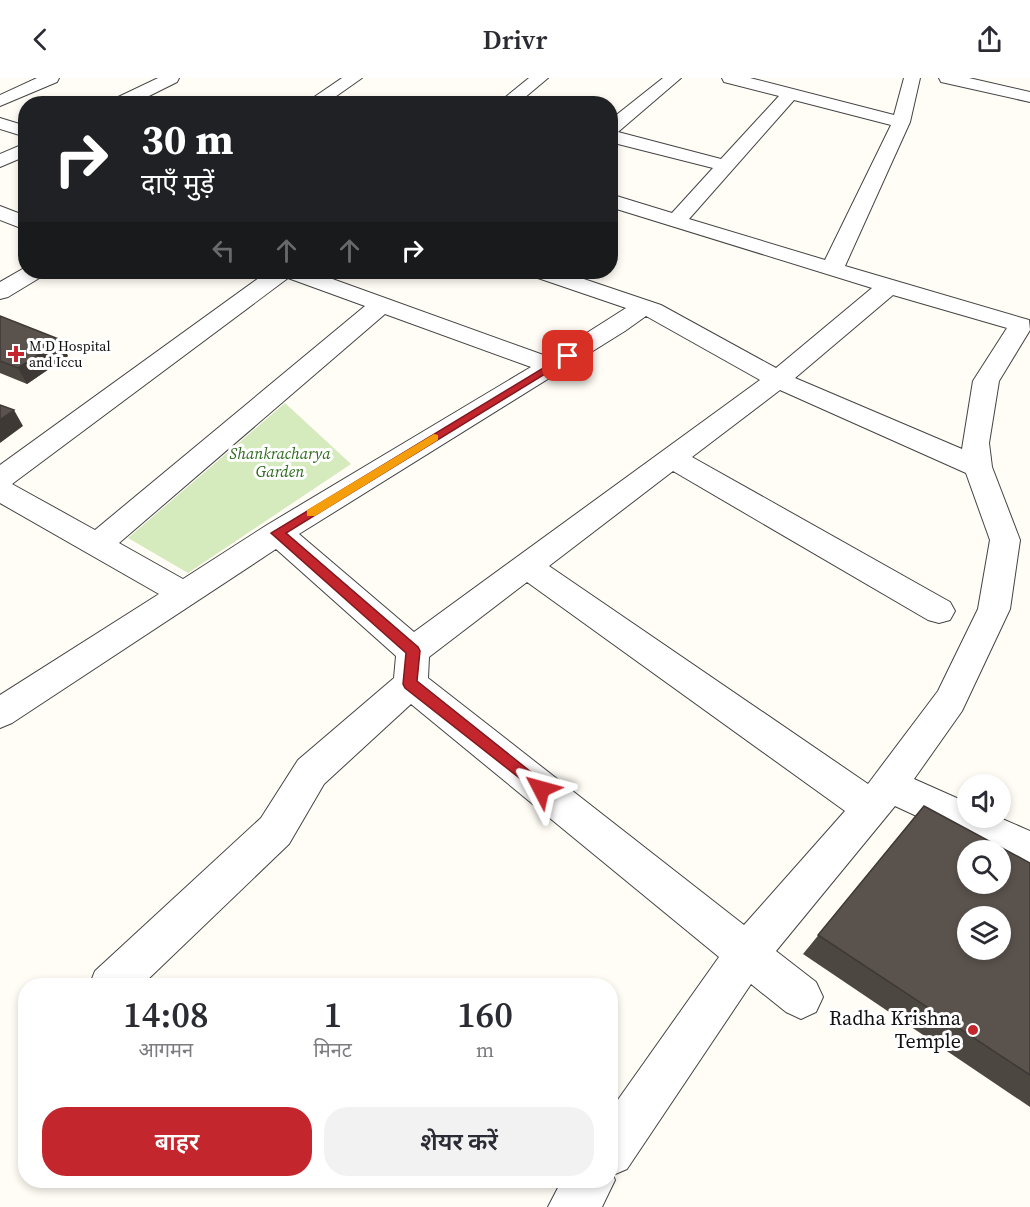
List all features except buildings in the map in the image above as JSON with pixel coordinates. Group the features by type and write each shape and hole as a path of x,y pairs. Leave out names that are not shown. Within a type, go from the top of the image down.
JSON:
{"street":[{"path":"0,101 51,78"},
{"path":"134,96 171,78"},
{"path":"325,96 354,78"},
{"path":"516,96 540,78"},
{"path":"618,123 673,78"},
{"path":"730,78 902,122"},
{"path":"832,269 902,122 912,78"},
{"path":"947,78 1030,97"},
{"path":"676,221 791,93"},
{"path":"0,123 18,129"},
{"path":"618,138 726,166"},
{"path":"0,161 18,153"},
{"path":"618,203 1021,325 986,381 975,443 978,467 1005,540 994,609 950,700 880,797 747,953 618,1140"},
{"path":"0,212 18,220"},
{"path":"0,292 21,279"},
{"path":"0,479 271,279"},
{"path":"312,279 551,366"},
{"path":"563,279 643,307 777,379 978,467"},
{"path":"118,978 274,831 311,772 411,667 527,566 777,379 889,286"},
{"path":"97,545 382,304"},
{"path":"0,714 278,533 617,326 643,307"},
{"path":"672,458 939,611"},
{"path":"0,490 184,594"},
{"path":"278,533 411,667 801,997"},
{"path":"527,566 880,797 1030,850"},
{"path":"573,1207 586,1188"}],"green space":[{"name":"Shankracharya Garden","path":"285,403 351,464 188,573 128,538"}],"slow traffic":[{"path":"311,513 434,437"}],"place":[{"name":"M D Hospital and Iccu","path":"16,354"},
{"name":"Radha Krishna Temple","path":"973,1030"}],"route":[{"path":"541,789 410,684 413,651 278,533 568,356"}]}
